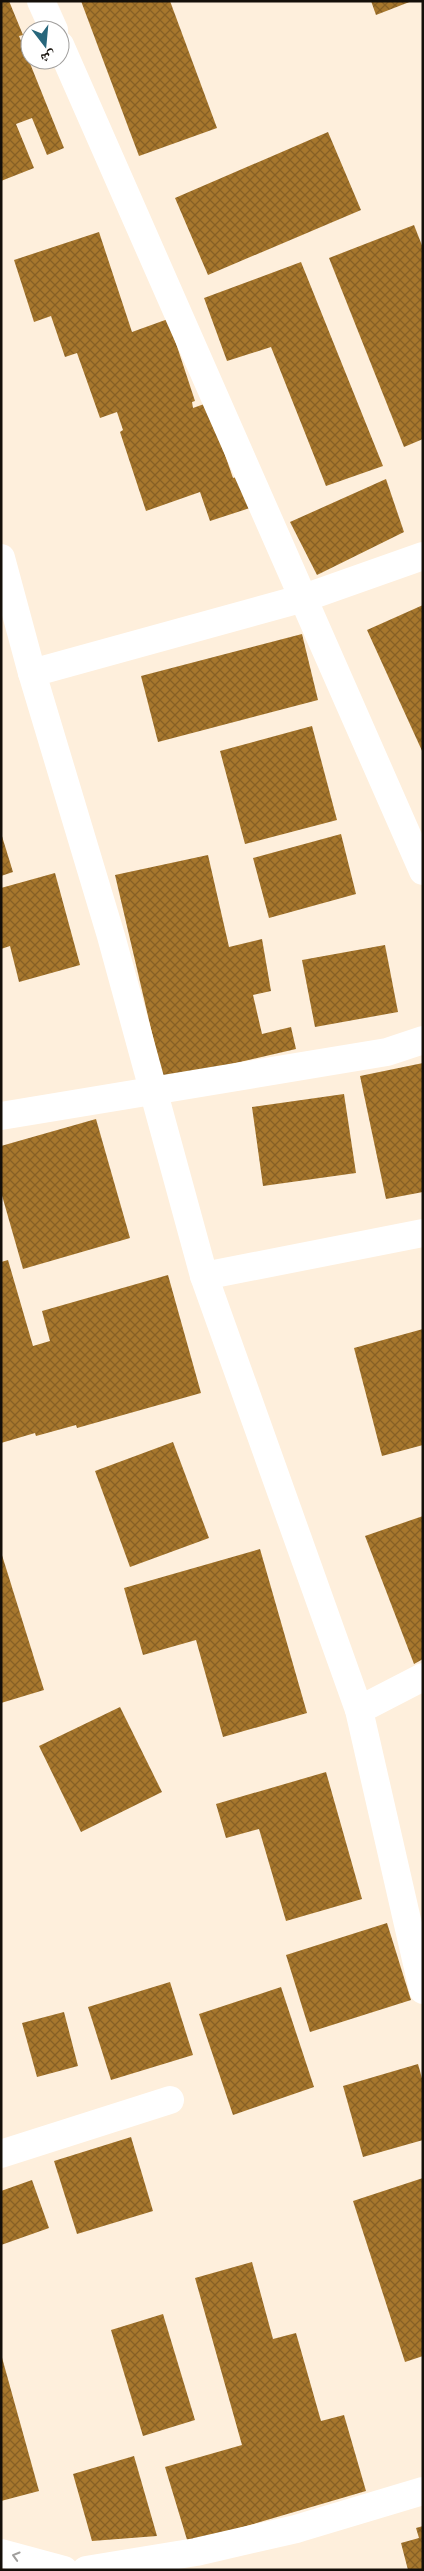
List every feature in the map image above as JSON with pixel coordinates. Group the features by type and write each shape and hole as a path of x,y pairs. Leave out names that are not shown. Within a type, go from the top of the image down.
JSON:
{"street":[{"path":"41,1 50,20"},
{"path":"70,68 423,871"},
{"path":"32,673 304,598 423,556"},
{"path":"1,558 32,673 111,936 204,1276 359,1710 420,1962 423,1990"},
{"path":"1,1116 154,1089 388,1052 423,1040"},
{"path":"204,1276 423,1233"},
{"path":"359,1710 423,1677"},
{"path":"1,2154 170,2100"},
{"path":"86,2570 196,2552 296,2529 423,2491"},
{"path":"1,2553 64,2570"}],"building":[{"path":"1,1 9,1 20,28 20,70 33,70 64,148 47,155 32,118 16,124 34,168 1,181"},
{"path":"81,1 170,1 217,128 139,156"},
{"path":"371,1 412,1 376,15"},
{"path":"328,132 361,210 208,275 175,198"},
{"path":"414,225 423,248 423,439 404,447 329,258"},
{"path":"99,232 132,332 168,319 195,401 192,402 193,408 207,403 233,478 245,474 256,506 210,521 200,492 146,511 120,432 123,430 117,412 100,418 77,353 65,357 51,316 34,322 14,260"},
{"path":"301,262 383,466 326,486 271,347 227,361 204,298"},
{"path":"386,479 404,532 317,575 290,522"},
{"path":"423,605 423,753 367,630"},
{"path":"302,634 318,700 158,742 141,676"},
{"path":"312,726 337,820 245,844 220,751"},
{"path":"1,833 13,872 1,876"},
{"path":"341,834 356,894 269,918 253,858"},
{"path":"208,855 229,947 262,939 271,991 253,995 262,1034 291,1027 296,1049 163,1080 115,875"},
{"path":"55,873 80,965 19,982 10,946 1,949 1,888"},
{"path":"385,945 398,1012 315,1027 302,960"},
{"path":"423,1063 423,1192 386,1199 360,1076"},
{"path":"344,1094 356,1173 263,1186 252,1107"},
{"path":"96,1119 130,1238 23,1269 1,1192 1,1146"},
{"path":"8,1260 33,1346 50,1341 42,1311 168,1275 201,1393 77,1428 76,1425 36,1436 35,1433 1,1443 1,1262"},
{"path":"423,1329 423,1445 382,1456 354,1348"},
{"path":"173,1442 209,1538 130,1567 95,1471"},
{"path":"423,1516 423,1659 414,1664 365,1536"},
{"path":"260,1549 307,1713 223,1737 196,1640 143,1655 124,1588"},
{"path":"1,1552 44,1690 1,1703"},
{"path":"120,1707 162,1792 81,1832 39,1746"},
{"path":"326,1772 362,1899 286,1921 259,1829 226,1838 216,1804"},
{"path":"387,1923 411,2000 310,2032 286,1955"},
{"path":"170,1982 193,2055 111,2080 88,2007"},
{"path":"281,1987 314,2087 233,2115 199,2014"},
{"path":"64,2012 78,2066 37,2077 22,2023"},
{"path":"418,2064 423,2082 423,2140 363,2157 343,2086"},
{"path":"131,2137 153,2211 77,2234 54,2161"},
{"path":"423,2178 423,2356 405,2362 353,2201"},
{"path":"32,2180 49,2228 1,2245 1,2191"},
{"path":"252,2262 273,2339 296,2333 321,2421 344,2415 366,2491 188,2543 165,2467 242,2445 195,2278"},
{"path":"163,2314 195,2420 143,2436 111,2330"},
{"path":"1,2354 39,2491 1,2501"},
{"path":"134,2456 157,2536 92,2541 73,2474"},
{"path":"423,2526 423,2570 408,2570 401,2543 419,2538 416,2528"}]}
